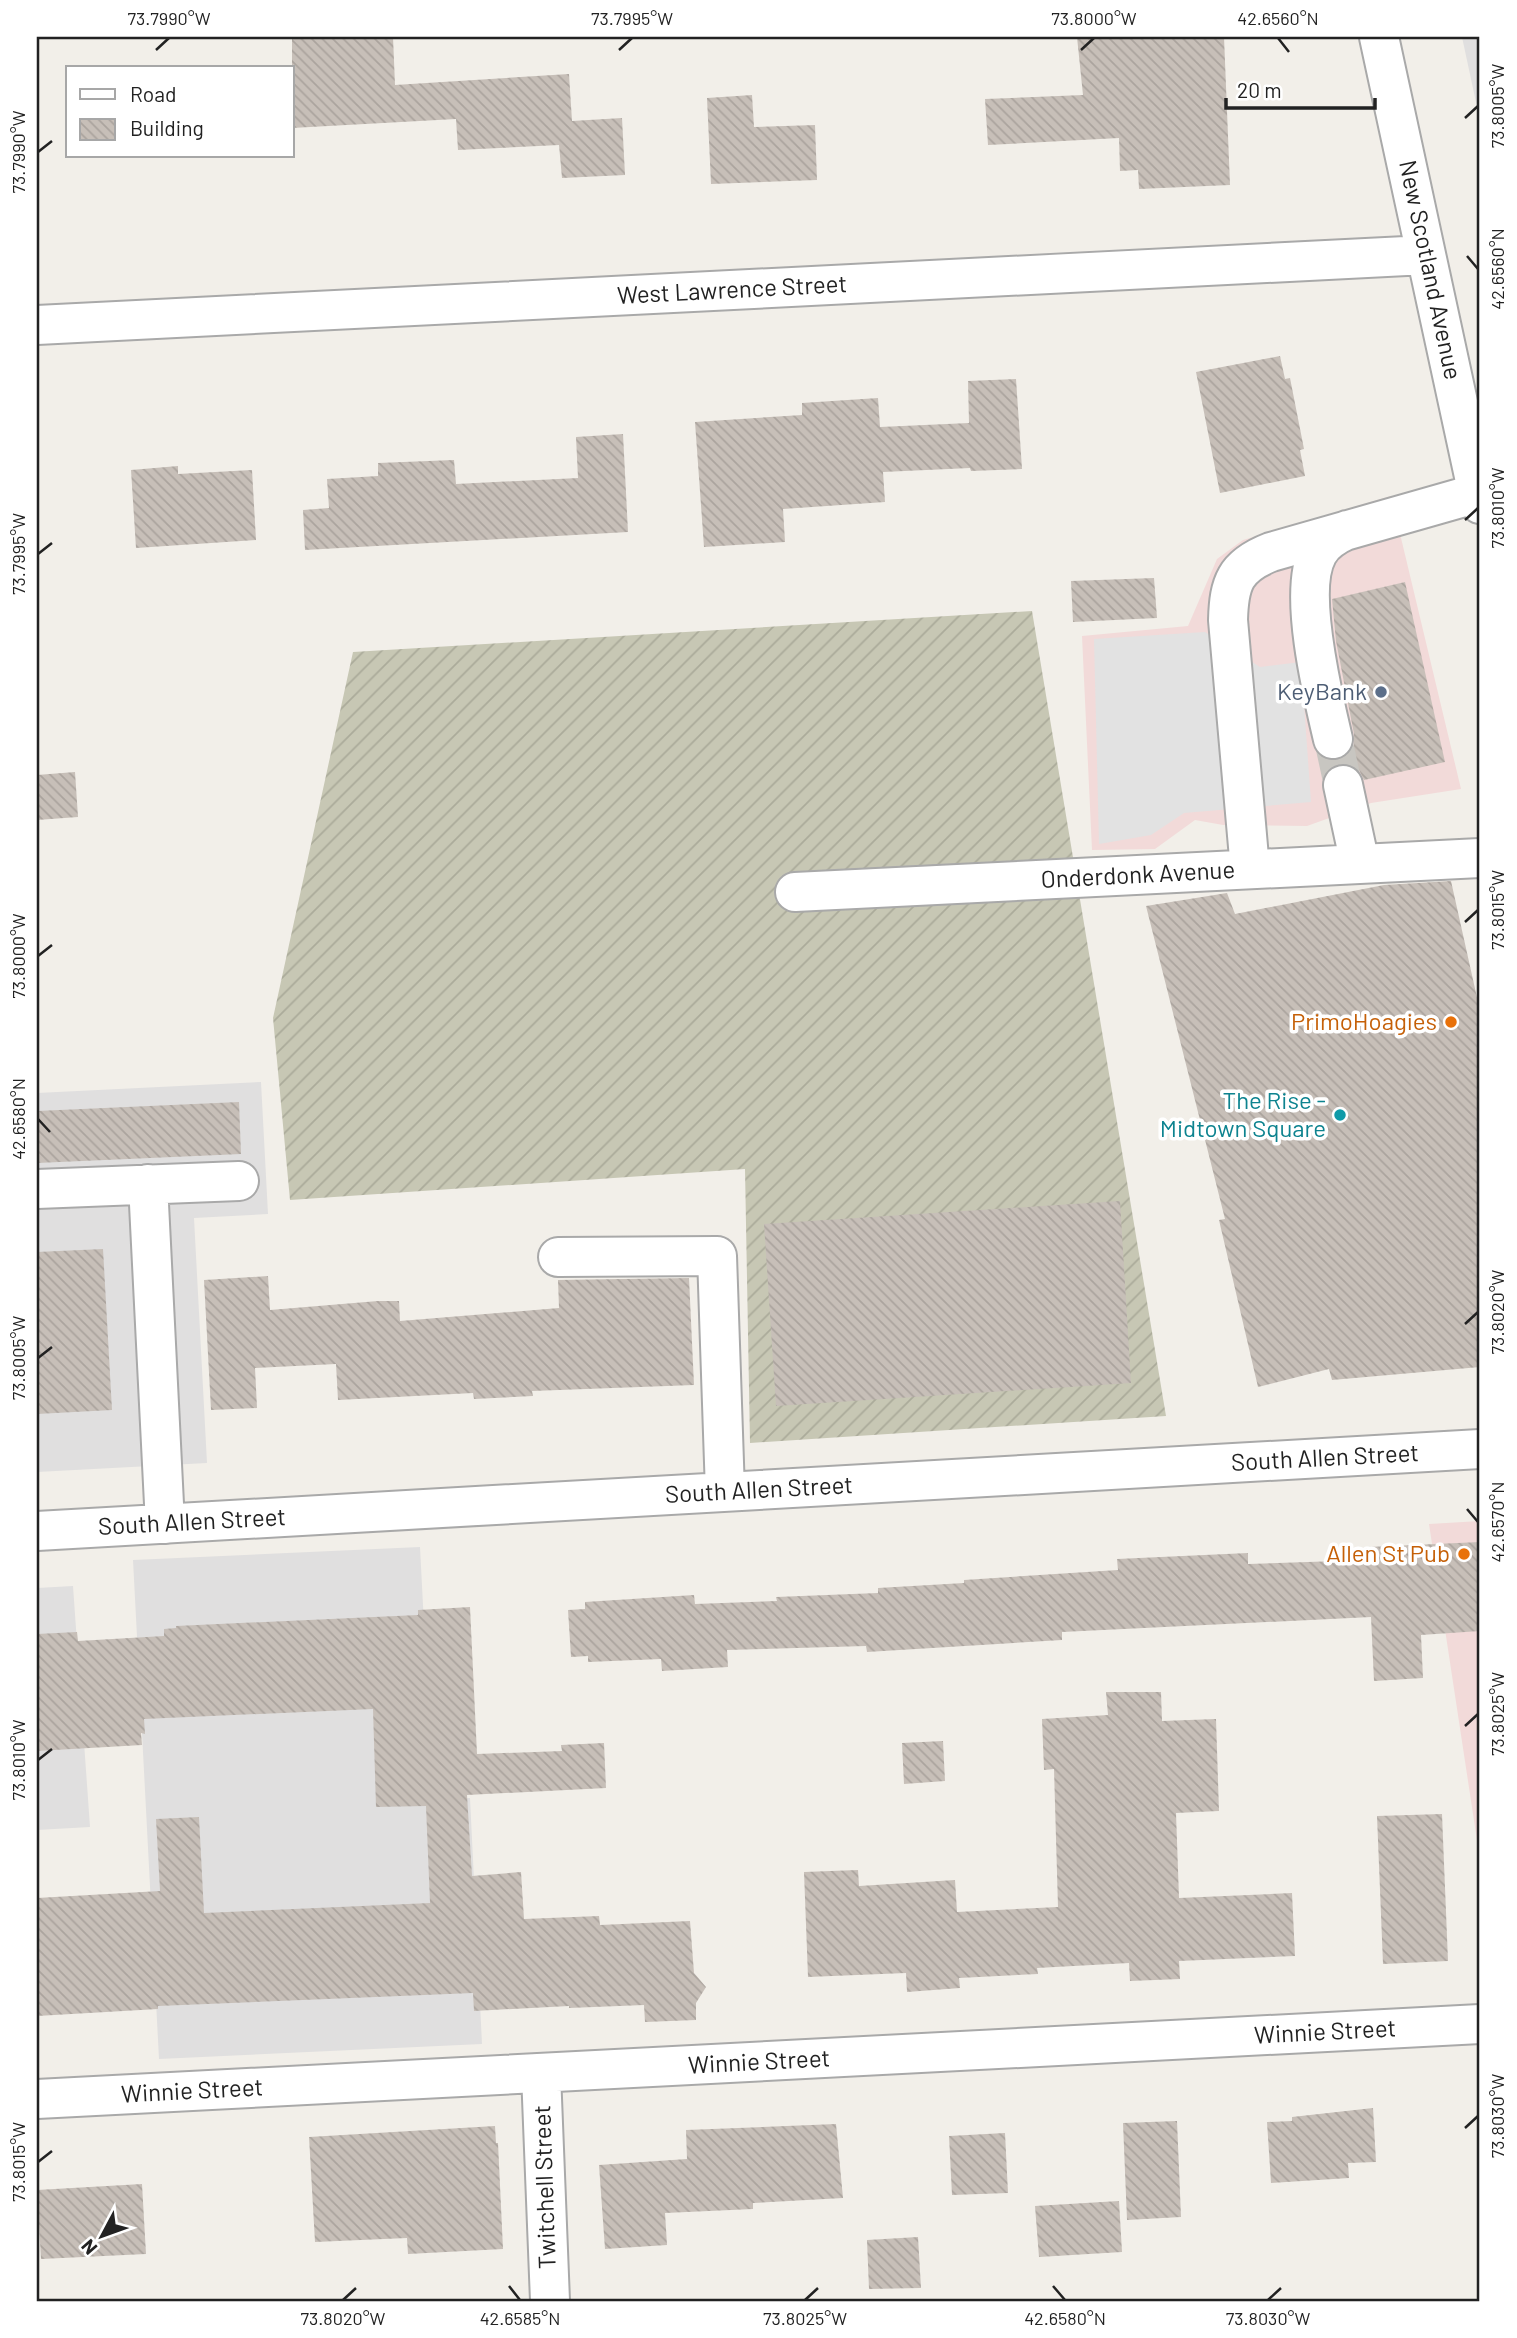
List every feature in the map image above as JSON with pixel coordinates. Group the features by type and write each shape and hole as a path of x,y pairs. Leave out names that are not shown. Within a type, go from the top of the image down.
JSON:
{"street":[{"name":"New Scotland Avenue","path":"1380,37 1479,498"},
{"name":"West Lawrence Street","path":"37,325 1426,255"},
{"path":"1250,869 1228,620 1231,586 1241,570 1262,555 1359,525 1479,498"},
{"path":"1333,738 1319,670 1309,587 1311,571 1319,551 1333,537 1359,525"},
{"path":"1343,785 1360,864"},
{"name":"Onderdonk Avenue","path":"795,892 1480,858"},
{"path":"37,1189 239,1181"},
{"path":"148,1184 165,1524"},
{"path":"558,1257 718,1256 725,1492"},
{"name":"South Allen Street","path":"37,1531 1480,1449"},
{"name":"Winnie Street","path":"37,2099 1480,2024"},
{"name":"Twitchell Street","path":"541,2073 550,2301"}],"shaded area":[{"path":"1462,37 1480,37 1480,121"},
{"path":"1391,496 1461,789 1371,803 1307,826 1223,825 1195,820 1155,849 1092,850 1082,636 1188,626 1217,559 1243,540"},
{"name":"The Rise - Midtown Square","path":"1032,611 1166,1416 750,1443 745,1169 290,1200 273,1018 353,652"},
{"path":"1205,632 1260,667 1301,662 1311,802 1184,813 1151,835 1099,844 1094,639"},
{"path":"261,1082 268,1214 194,1218 207,1463 37,1472 37,1093"},
{"path":"1480,1521 1480,1860 1429,1524"},
{"path":"420,1547 433,1799 470,1798 482,2044 159,2059 133,1560"},
{"path":"73,1586 90,1827 37,1830 37,1588"}],"building":[{"path":"292,37 393,37 395,85 569,74 572,121 622,118 625,175 562,178 559,145 458,150 456,119 294,128"},
{"path":"1077,37 1224,37 1230,185 1139,189 1138,170 1120,171 1119,138 988,145 985,99 1083,95"},
{"path":"752,95 754,127 815,125 817,180 711,184 707,98"},
{"path":"1280,356 1285,379 1290,378 1304,449 1300,450 1305,476 1220,493 1196,372"},
{"path":"1016,379 1022,469 971,471 970,468 883,472 885,502 783,509 785,542 704,547 695,422 802,415 802,403 878,398 880,427 969,423 968,381"},
{"path":"623,434 628,532 305,550 303,510 329,508 327,479 378,476 378,463 454,460 456,484 578,478 576,437"},
{"path":"178,466 178,474 252,470 256,540 136,548 131,470"},
{"path":"1154,578 1157,618 1073,622 1071,581"},
{"path":"1405,582 1445,762 1364,780 1359,770 1349,764 1339,764 1329,768 1323,776 1319,755 1327,760 1339,760 1348,754 1354,745 1336,641 1332,599"},
{"path":"75,772 78,817 37,820 37,775"},
{"name":"The Rise - Midtown Square","path":"1451,881 1480,1011 1480,1367 1332,1380 1329,1369 1258,1387 1219,1220 1225,1219 1146,906 1227,893 1235,914 1384,885"},
{"path":"239,1102 241,1154 37,1163 37,1111"},
{"path":"1120,1201 1131,1383 776,1406 764,1224"},
{"path":"103,1249 112,1410 37,1414 37,1252"},
{"path":"268,1276 270,1310 399,1301 400,1321 559,1308 558,1280 689,1278 694,1385 532,1391 533,1396 474,1399 473,1393 338,1400 336,1364 255,1368 257,1408 211,1410 204,1280"},
{"path":"1480,1542 1480,1631 1421,1635 1423,1678 1374,1681 1371,1617 1062,1632 1062,1640 867,1652 866,1646 727,1650 728,1667 662,1671 661,1659 588,1662 588,1656 571,1657 568,1610 585,1609 585,1602 694,1595 695,1604 777,1601 776,1597 878,1593 878,1588 1118,1570 1117,1559 1248,1553 1248,1564 1368,1560 1368,1547"},
{"path":"470,1607 477,1754 562,1751 561,1745 604,1743 606,1788 467,1795 472,1876 521,1872 524,1919 599,1916 600,1925 690,1921 694,1973 706,1987 696,2003 696,2020 645,2022 644,2005 474,2011 473,1993 158,2006 158,2009 37,2016 37,1898 160,1891 156,1819 199,1817 204,1913 430,1903 426,1806 376,1807 373,1709 144,1719 145,1734 141,1733 142,1745 37,1751 37,1634 77,1632 78,1641 164,1636 164,1629 176,1626 418,1615 418,1610"},
{"path":"1106,1692 1161,1692 1162,1721 1216,1719 1219,1811 1176,1813 1179,1898 1292,1893 1295,1956 1179,1961 1180,1979 1130,1981 1129,1963 1037,1968 1038,1974 959,1978 960,1988 907,1992 906,1973 808,1977 804,1872 858,1870 859,1886 955,1880 957,1912 1058,1907 1054,1769 1044,1770 1042,1719 1108,1715"},
{"path":"943,1741 945,1781 904,1784 902,1743"},
{"path":"1442,1814 1448,1961 1383,1964 1377,1816"},
{"path":"1373,2108 1376,2162 1348,2163 1349,2178 1271,2183 1267,2122 1292,2121 1292,2117"},
{"path":"1177,2121 1181,2217 1127,2220 1123,2123"},
{"path":"836,2124 843,2198 753,2203 753,2209 665,2213 667,2245 605,2249 599,2165 687,2159 686,2130"},
{"path":"495,2126 503,2249 408,2254 407,2238 315,2242 309,2137"},
{"path":"1005,2133 1008,2193 952,2195 949,2136"},
{"path":"142,2184 146,2254 41,2259 37,2190"},
{"path":"1119,2201 1122,2252 1039,2257 1035,2206"},
{"path":"918,2237 921,2288 869,2289 867,2240"}],"tunnel":[{"path":"1333,739 1343,785"}],"place":[{"name":"KeyBank","path":"1381,692"},
{"name":"PrimoHoagies","path":"1451,1022"},
{"name":"The Rise - Midtown Square","path":"1340,1115"},
{"name":"Allen St Pub","path":"1464,1554"}]}
